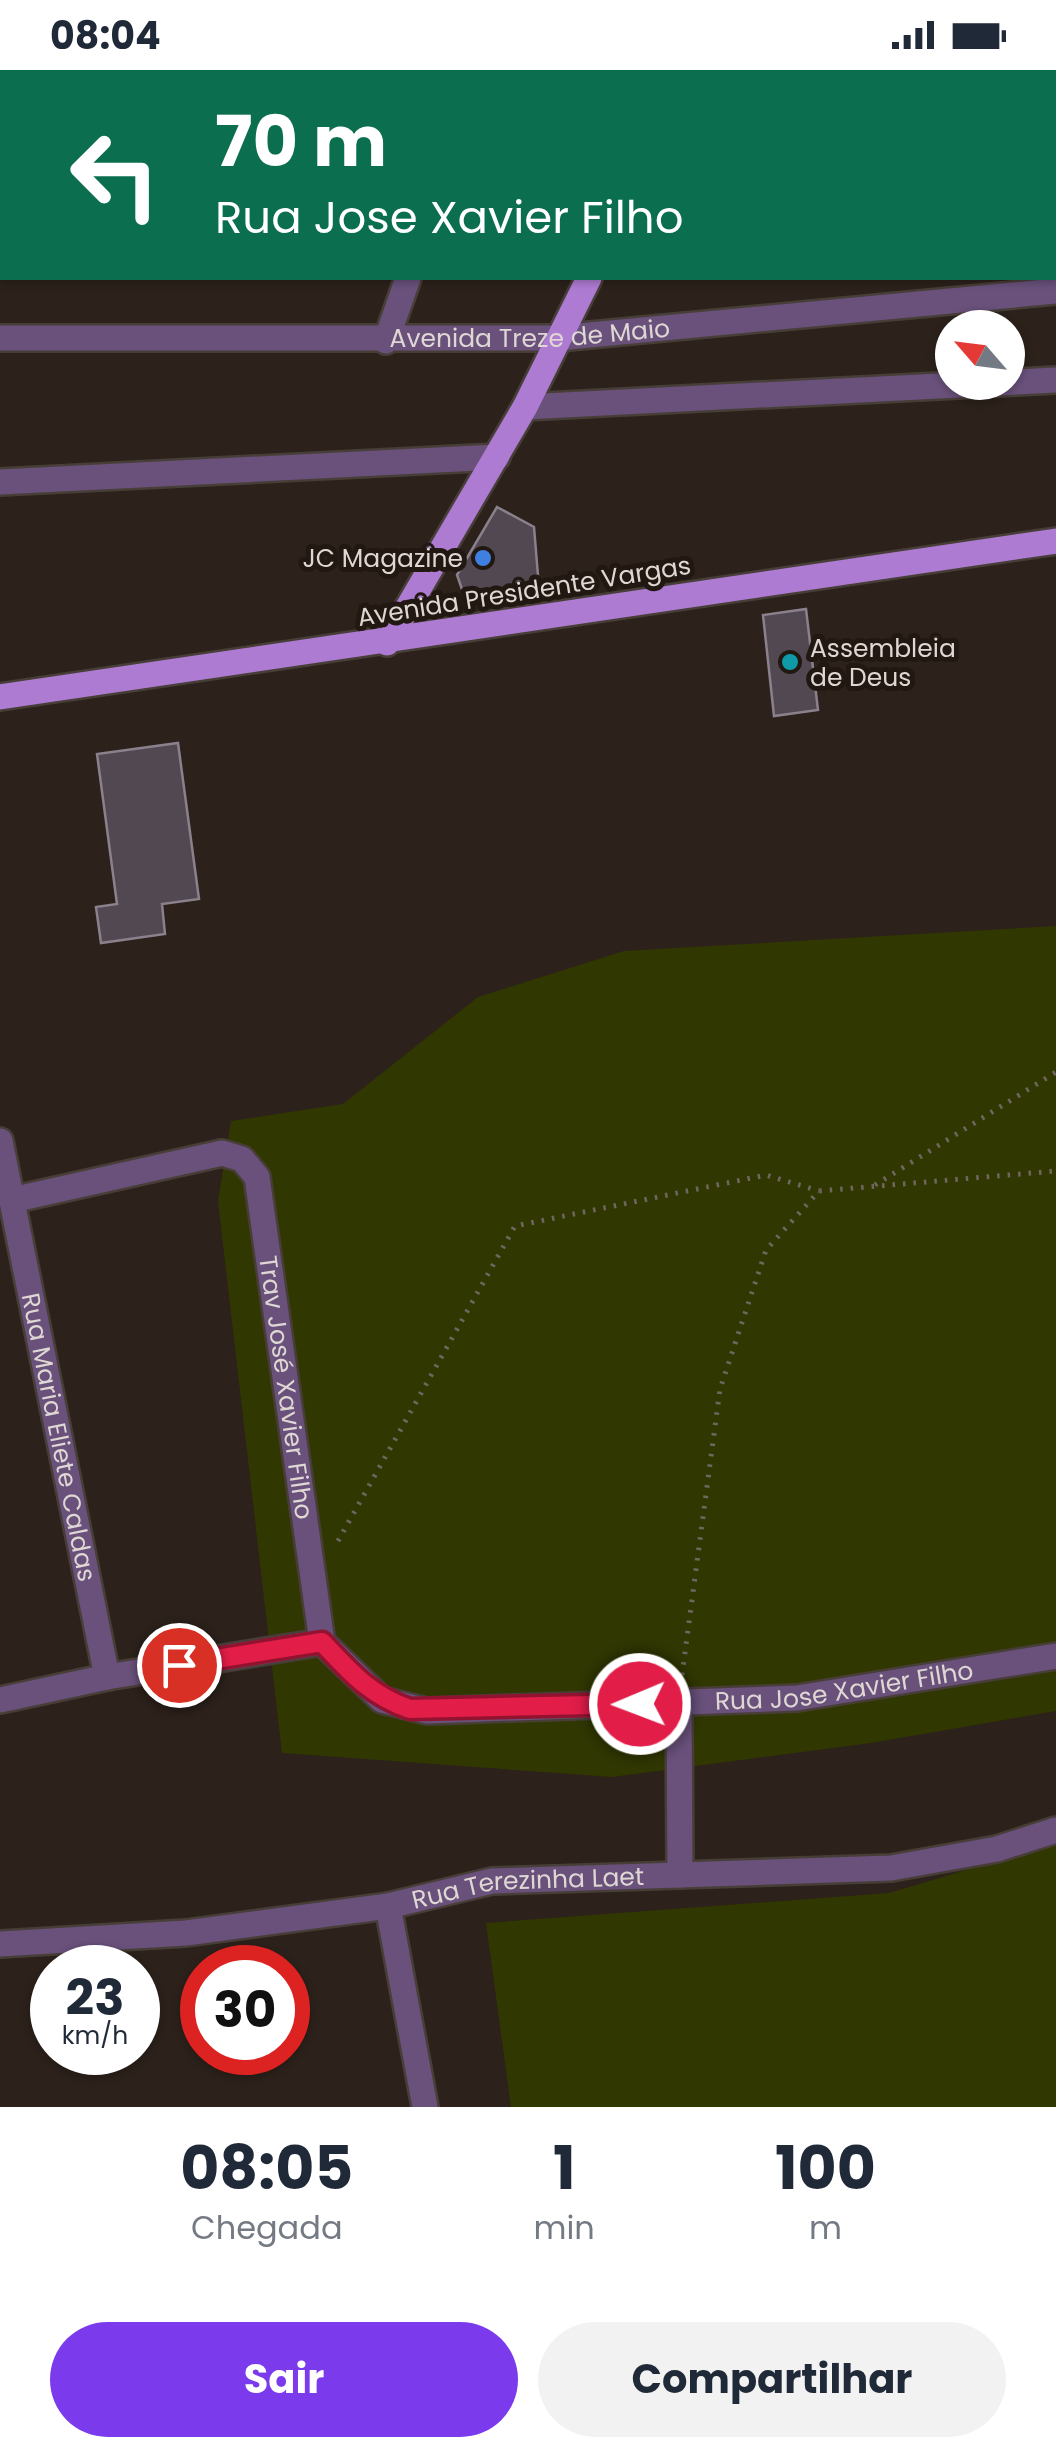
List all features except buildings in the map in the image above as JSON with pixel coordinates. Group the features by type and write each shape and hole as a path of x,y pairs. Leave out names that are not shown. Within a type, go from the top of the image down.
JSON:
{"main road":[{"path":"387,643 497,456 589,280"},
{"name":"Avenida Presidente Vargas","path":"0,698 1056,541"}],"street":[{"path":"386,341 407,280"},
{"name":"Avenida Treze de Maio","path":"0,338 386,341 558,338 1056,291"},
{"path":"524,407 1056,380"},
{"path":"0,482 497,456"},
{"name":"Rua Maria Eliete Caldas","path":"0,1141 108,1677"},
{"name":"Trav José Xavier Filho","path":"6,1184 222,1153 242,1160 258,1178 322,1642"},
{"path":"0,1700 108,1677 322,1642"},
{"name":"Rua Jose Xavier Filho","path":"322,1642 372,1692 410,1709 797,1698 1056,1656"},
{"path":"679,1703 680,1875"},
{"name":"Rua Terezinha Laet","path":"0,1944 186,1933 388,1906 492,1881 891,1868 997,1849 1056,1830"},
{"path":"388,1906 425,2107"}],"path":[{"path":"872,1186 1056,1072"},
{"path":"314,1583 515,1226 766,1175 819,1191 1056,1171"},
{"path":"679,1703 720,1390 766,1250 819,1191"}],"green space":[{"path":"1056,926 1056,1711 871,1743 612,1777 282,1753 218,1201 231,1121 343,1104 478,997 624,951"},
{"path":"1056,1843 1056,2107 511,2107 486,1923 889,1893"}],"place":[{"name":"JC Magazine","path":"483,558"},
{"name":"Assembleia de Deus","path":"790,662"}],"route":[{"path":"179,1665 322,1642 362,1685 382,1700 410,1709 428,1712 525,1705 640,1704"}]}
